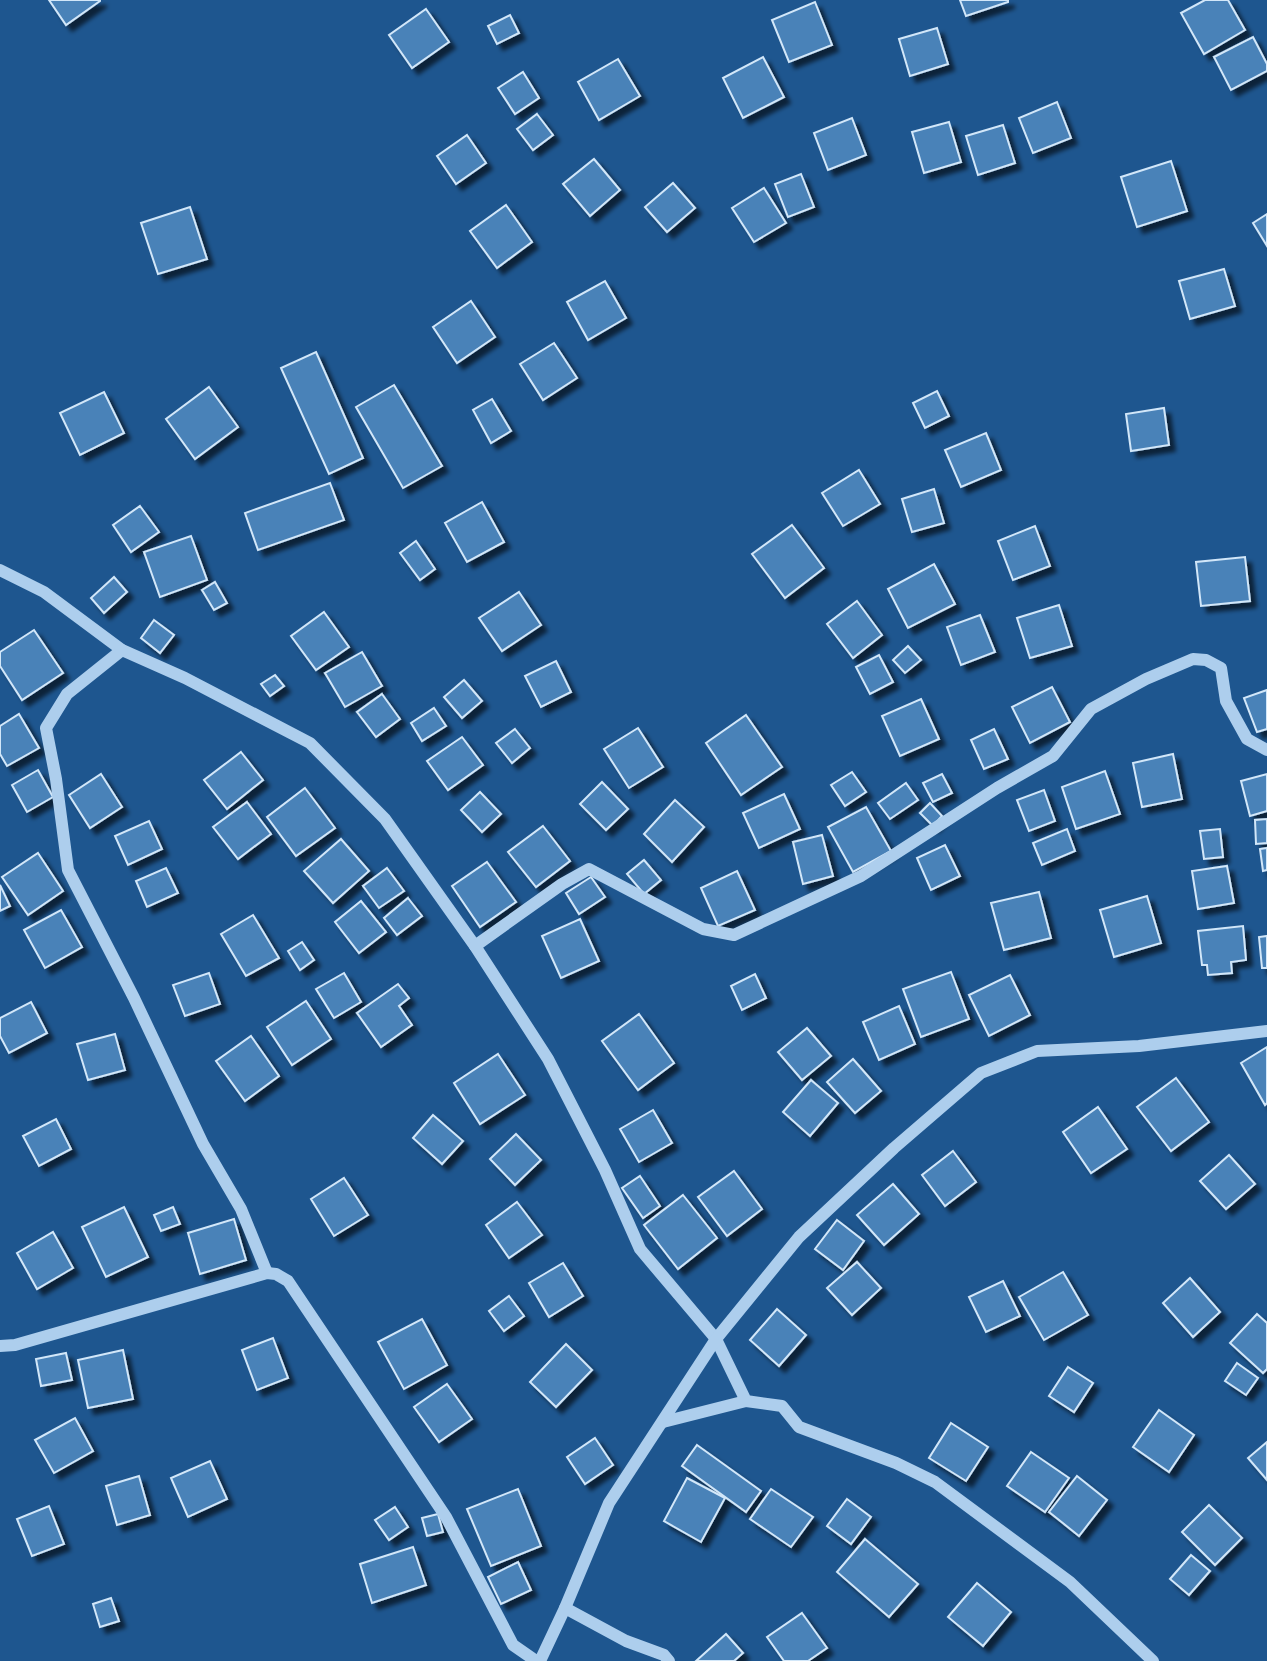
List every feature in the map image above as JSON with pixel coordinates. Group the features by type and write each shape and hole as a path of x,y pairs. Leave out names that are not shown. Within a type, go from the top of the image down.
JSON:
{"street":[{"path":"0,570 44,592 122,650 185,678 310,743 385,819 475,946 548,1059 605,1170 640,1250 716,1339 746,1401"},
{"path":"122,650 67,694 46,728 68,870 134,998 203,1144 241,1209 267,1273"},
{"path":"475,946 562,884 589,869 703,929 734,935 862,876 998,788 1053,756 1091,709 1146,679 1193,659 1206,660 1221,668 1226,701 1241,730 1247,739 1267,750"},
{"path":"0,1346 15,1345 267,1273 276,1274 288,1281 446,1517 513,1645 538,1661 565,1608 609,1503 716,1339 799,1237 894,1148 981,1073 1037,1051 1139,1046 1267,1031"},
{"path":"663,1422 746,1401 782,1406 799,1426 935,1482 1070,1582 1153,1661"},
{"path":"565,1608 626,1642 664,1655 668,1661"}],"building":[{"path":"49,0 100,0 100,1 66,25"},
{"path":"960,0 1008,0 1008,2 966,16"},
{"path":"1205,0 1228,0 1245,30 1204,54 1181,13"},
{"path":"815,2 832,45 789,62 772,20"},
{"path":"426,9 449,42 412,68 389,35"},
{"path":"510,15 519,33 497,44 488,26"},
{"path":"937,28 948,64 910,76 899,39"},
{"path":"1253,37 1267,64 1267,71 1231,90 1214,57"},
{"path":"763,57 784,97 743,118 723,78"},
{"path":"618,59 640,96 599,120 578,82"},
{"path":"523,72 539,98 515,114 498,88"},
{"path":"1057,102 1071,138 1033,153 1019,118"},
{"path":"537,114 553,135 533,150 517,129"},
{"path":"852,118 866,155 828,170 814,133"},
{"path":"949,122 961,162 924,173 912,132"},
{"path":"1003,125 1015,163 978,175 966,136"},
{"path":"467,135 486,163 456,184 437,156"},
{"path":"594,159 620,190 590,216 563,184"},
{"path":"1171,161 1187,211 1137,227 1121,177"},
{"path":"801,174 814,207 788,217 775,184"},
{"path":"673,183 695,208 667,232 645,207"},
{"path":"764,188 786,223 754,242 732,208"},
{"path":"506,205 532,242 497,268 470,231"},
{"path":"190,207 207,259 158,274 141,223"},
{"path":"1267,214 1267,246 1253,223"},
{"path":"1224,269 1235,306 1190,319 1179,281"},
{"path":"605,281 626,318 588,340 567,302"},
{"path":"471,301 495,337 457,363 433,327"},
{"path":"554,343 577,378 543,400 520,364"},
{"path":"316,352 363,458 329,474 281,368"},
{"path":"394,385 442,466 403,488 356,407"},
{"path":"209,387 238,427 195,459 166,419"},
{"path":"937,391 949,416 925,428 913,403"},
{"path":"104,392 124,433 80,455 60,413"},
{"path":"492,399 511,431 491,443 473,410"},
{"path":"1164,408 1169,445 1131,451 1126,414"},
{"path":"986,433 1001,470 961,487 945,450"},
{"path":"859,470 880,504 843,526 822,493"},
{"path":"330,483 344,520 258,550 245,513"},
{"path":"934,489 944,523 912,532 902,499"},
{"path":"482,502 504,542 467,562 445,523"},
{"path":"140,506 159,532 131,552 113,525"},
{"path":"792,525 824,568 785,598 752,554"},
{"path":"1035,526 1050,566 1013,580 998,541"},
{"path":"191,536 207,580 160,597 144,552"},
{"path":"416,541 435,569 420,580 400,553"},
{"path":"1245,557 1250,601 1201,606 1196,562"},
{"path":"934,564 955,604 908,628 888,589"},
{"path":"114,577 127,592 104,613 91,598"},
{"path":"215,582 227,603 214,610 202,590"},
{"path":"519,592 541,625 502,651 479,618"},
{"path":"857,601 882,635 853,658 827,624"},
{"path":"1059,605 1072,646 1030,658 1017,618"},
{"path":"324,612 349,647 316,670 291,636"},
{"path":"980,615 995,652 961,665 947,627"},
{"path":"154,620 174,635 160,653 141,638"},
{"path":"34,630 63,673 22,700 0,666 0,652"},
{"path":"908,646 921,660 905,673 893,660"},
{"path":"362,652 382,686 345,707 325,673"},
{"path":"879,655 893,682 870,694 856,667"},
{"path":"556,661 571,692 541,707 525,676"},
{"path":"275,675 284,686 270,696 261,684"},
{"path":"464,680 482,701 462,718 444,697"},
{"path":"1052,687 1070,722 1030,743 1012,707"},
{"path":"1267,690 1267,729 1257,732 1244,698"},
{"path":"382,694 400,719 376,737 357,712"},
{"path":"921,699 939,739 900,756 882,716"},
{"path":"434,708 446,726 422,741 411,723"},
{"path":"19,714 39,748 7,766 0,754 0,726"},
{"path":"746,715 782,767 741,795 706,743"},
{"path":"638,728 663,767 629,788 604,749"},
{"path":"515,729 530,748 512,763 496,743"},
{"path":"994,729 1008,759 984,769 971,740"},
{"path":"462,737 483,765 448,790 427,761"},
{"path":"241,752 263,780 227,809 204,780"},
{"path":"1173,754 1182,799 1142,807 1133,763"},
{"path":"38,770 53,797 27,812 12,785"},
{"path":"1105,771 1120,814 1076,829 1062,787"},
{"path":"852,772 866,792 845,806 831,785"},
{"path":"101,774 122,807 90,828 69,795"},
{"path":"942,774 952,793 933,802 923,783"},
{"path":"1267,774 1267,811 1250,816 1241,781"},
{"path":"602,782 628,809 606,830 580,804"},
{"path":"906,783 918,800 890,819 878,803"},
{"path":"305,788 335,828 296,856 267,817"},
{"path":"1044,790 1055,821 1029,831 1017,800"},
{"path":"480,792 501,814 482,832 461,810"},
{"path":"784,794 800,829 759,848 743,813"},
{"path":"675,800 704,827 672,862 644,834"},
{"path":"247,802 271,834 238,859 213,827"},
{"path":"930,803 942,816 933,826 920,813"},
{"path":"866,807 891,851 853,872 828,827"},
{"path":"1267,819 1267,843 1256,844 1255,820"},
{"path":"149,821 162,849 128,865 115,836"},
{"path":"543,826 570,861 536,887 508,852"},
{"path":"1067,829 1075,851 1042,865 1033,843"},
{"path":"1220,829 1223,857 1204,859 1200,831"},
{"path":"822,835 833,876 803,884 793,842"},
{"path":"341,839 369,871 333,903 304,871"},
{"path":"945,845 960,876 931,890 917,858"},
{"path":"1267,848 1267,870 1263,871 1260,849"},
{"path":"38,853 63,891 28,915 2,877"},
{"path":"644,860 661,880 644,894 627,874"},
{"path":"487,862 516,902 480,927 452,886"},
{"path":"1227,866 1234,903 1198,909 1192,871"},
{"path":"166,868 178,893 147,907 136,881"},
{"path":"387,868 404,891 379,908 363,886"},
{"path":"737,871 755,910 718,926 701,888"},
{"path":"591,877 605,897 579,914 566,893"},
{"path":"0,885 10,906 0,911"},
{"path":"1039,892 1051,938 1004,950 991,903"},
{"path":"1147,896 1161,943 1114,957 1100,910"},
{"path":"408,898 422,916 397,935 384,918"},
{"path":"361,901 386,932 359,953 335,922"},
{"path":"61,910 82,947 45,968 24,930"},
{"path":"253,915 279,958 246,976 221,934"},
{"path":"580,919 599,961 561,978 542,936"},
{"path":"1243,926 1246,960 1231,962 1232,973 1208,975 1207,965 1202,965 1198,931"},
{"path":"1267,936 1267,968 1262,968 1259,937"},
{"path":"302,942 314,960 300,970 288,951"},
{"path":"951,972 969,1019 921,1037 903,989"},
{"path":"209,973 220,1004 185,1016 173,985"},
{"path":"344,973 361,1002 334,1018 316,989"},
{"path":"755,974 766,998 742,1010 731,986"},
{"path":"1010,975 1030,1015 989,1036 969,995"},
{"path":"398,984 409,998 399,1006 412,1025 381,1047 357,1013"},
{"path":"306,1001 331,1039 292,1065 267,1027"},
{"path":"31,1002 47,1033 9,1053 0,1036 0,1018"},
{"path":"899,1006 915,1044 879,1060 863,1022"},
{"path":"639,1014 674,1063 638,1090 602,1041"},
{"path":"807,1028 831,1056 802,1080 778,1052"},
{"path":"115,1034 125,1070 88,1080 77,1044"},
{"path":"251,1036 279,1076 245,1101 216,1061"},
{"path":"1267,1047 1267,1103 1265,1105 1241,1063"},
{"path":"498,1054 525,1095 480,1124 454,1083"},
{"path":"853,1059 881,1091 855,1113 827,1082"},
{"path":"1176,1078 1209,1122 1171,1151 1137,1107"},
{"path":"811,1080 838,1103 810,1136 783,1112"},
{"path":"1098,1107 1127,1149 1091,1173 1063,1132"},
{"path":"653,1110 672,1143 639,1162 620,1129"},
{"path":"433,1115 463,1141 442,1164 413,1138"},
{"path":"56,1119 71,1149 39,1166 23,1136"},
{"path":"516,1134 541,1160 515,1185 490,1159"},
{"path":"953,1151 976,1182 945,1206 922,1175"},
{"path":"1229,1155 1255,1184 1226,1209 1200,1181"},
{"path":"734,1171 762,1209 727,1236 698,1197"},
{"path":"640,1176 660,1206 643,1218 622,1188"},
{"path":"344,1178 368,1215 334,1236 311,1199"},
{"path":"893,1184 919,1214 884,1245 857,1215"},
{"path":"683,1195 717,1238 678,1269 644,1225"},
{"path":"517,1202 542,1235 509,1258 486,1225"},
{"path":"124,1207 148,1257 106,1277 82,1227"},
{"path":"173,1207 180,1224 161,1231 154,1215"},
{"path":"234,1219 246,1260 200,1274 188,1233"},
{"path":"837,1220 864,1241 843,1270 815,1249"},
{"path":"53,1232 73,1268 37,1289 17,1253"},
{"path":"857,1262 881,1288 852,1315 827,1288"},
{"path":"563,1263 583,1296 549,1317 529,1283"},
{"path":"1063,1272 1088,1315 1044,1340 1019,1297"},
{"path":"1190,1278 1220,1312 1193,1337 1163,1303"},
{"path":"1003,1281 1020,1316 986,1332 969,1297"},
{"path":"509,1296 524,1316 504,1331 489,1311"},
{"path":"777,1309 806,1335 779,1366 750,1340"},
{"path":"1257,1314 1267,1323 1267,1369 1263,1373 1230,1343"},
{"path":"422,1319 447,1365 404,1389 378,1342"},
{"path":"273,1338 288,1378 257,1390 242,1350"},
{"path":"566,1344 592,1370 556,1407 530,1382"},
{"path":"123,1350 133,1399 88,1408 78,1360"},
{"path":"66,1353 72,1380 41,1386 36,1359"},
{"path":"1237,1363 1258,1378 1246,1395 1225,1381"},
{"path":"1068,1367 1093,1383 1074,1412 1049,1396"},
{"path":"447,1384 472,1419 439,1442 414,1407"},
{"path":"1159,1410 1194,1435 1169,1472 1133,1447"},
{"path":"75,1418 93,1451 54,1473 35,1440"},
{"path":"951,1423 988,1447 966,1481 929,1458"},
{"path":"595,1438 613,1465 585,1484 567,1457"},
{"path":"1267,1442 1267,1480 1248,1458"},
{"path":"697,1445 761,1491 746,1512 682,1466"},
{"path":"1031,1452 1069,1478 1045,1512 1007,1486"},
{"path":"210,1461 227,1499 188,1517 171,1478"},
{"path":"139,1476 150,1515 117,1525 106,1486"},
{"path":"1077,1476 1107,1500 1079,1536 1049,1512"},
{"path":"687,1478 725,1498 701,1542 664,1521"},
{"path":"518,1489 541,1546 491,1566 467,1509"},
{"path":"771,1489 813,1517 791,1547 750,1519"},
{"path":"847,1499 871,1517 851,1544 827,1526"},
{"path":"1209,1505 1242,1538 1215,1565 1182,1532"},
{"path":"49,1506 64,1544 32,1556 17,1519"},
{"path":"395,1507 408,1527 389,1540 375,1520"},
{"path":"438,1514 443,1532 427,1536 422,1518"},
{"path":"865,1539 918,1584 889,1617 837,1572"},
{"path":"413,1547 426,1585 372,1603 360,1564"},
{"path":"1191,1555 1210,1571 1189,1595 1170,1579"},
{"path":"518,1562 531,1590 501,1604 488,1577"},
{"path":"977,1583 1011,1612 983,1646 948,1617"},
{"path":"111,1598 119,1621 100,1627 93,1604"},
{"path":"802,1613 827,1648 808,1661 784,1661 767,1637"},
{"path":"726,1634 743,1653 734,1661 696,1661"}]}
